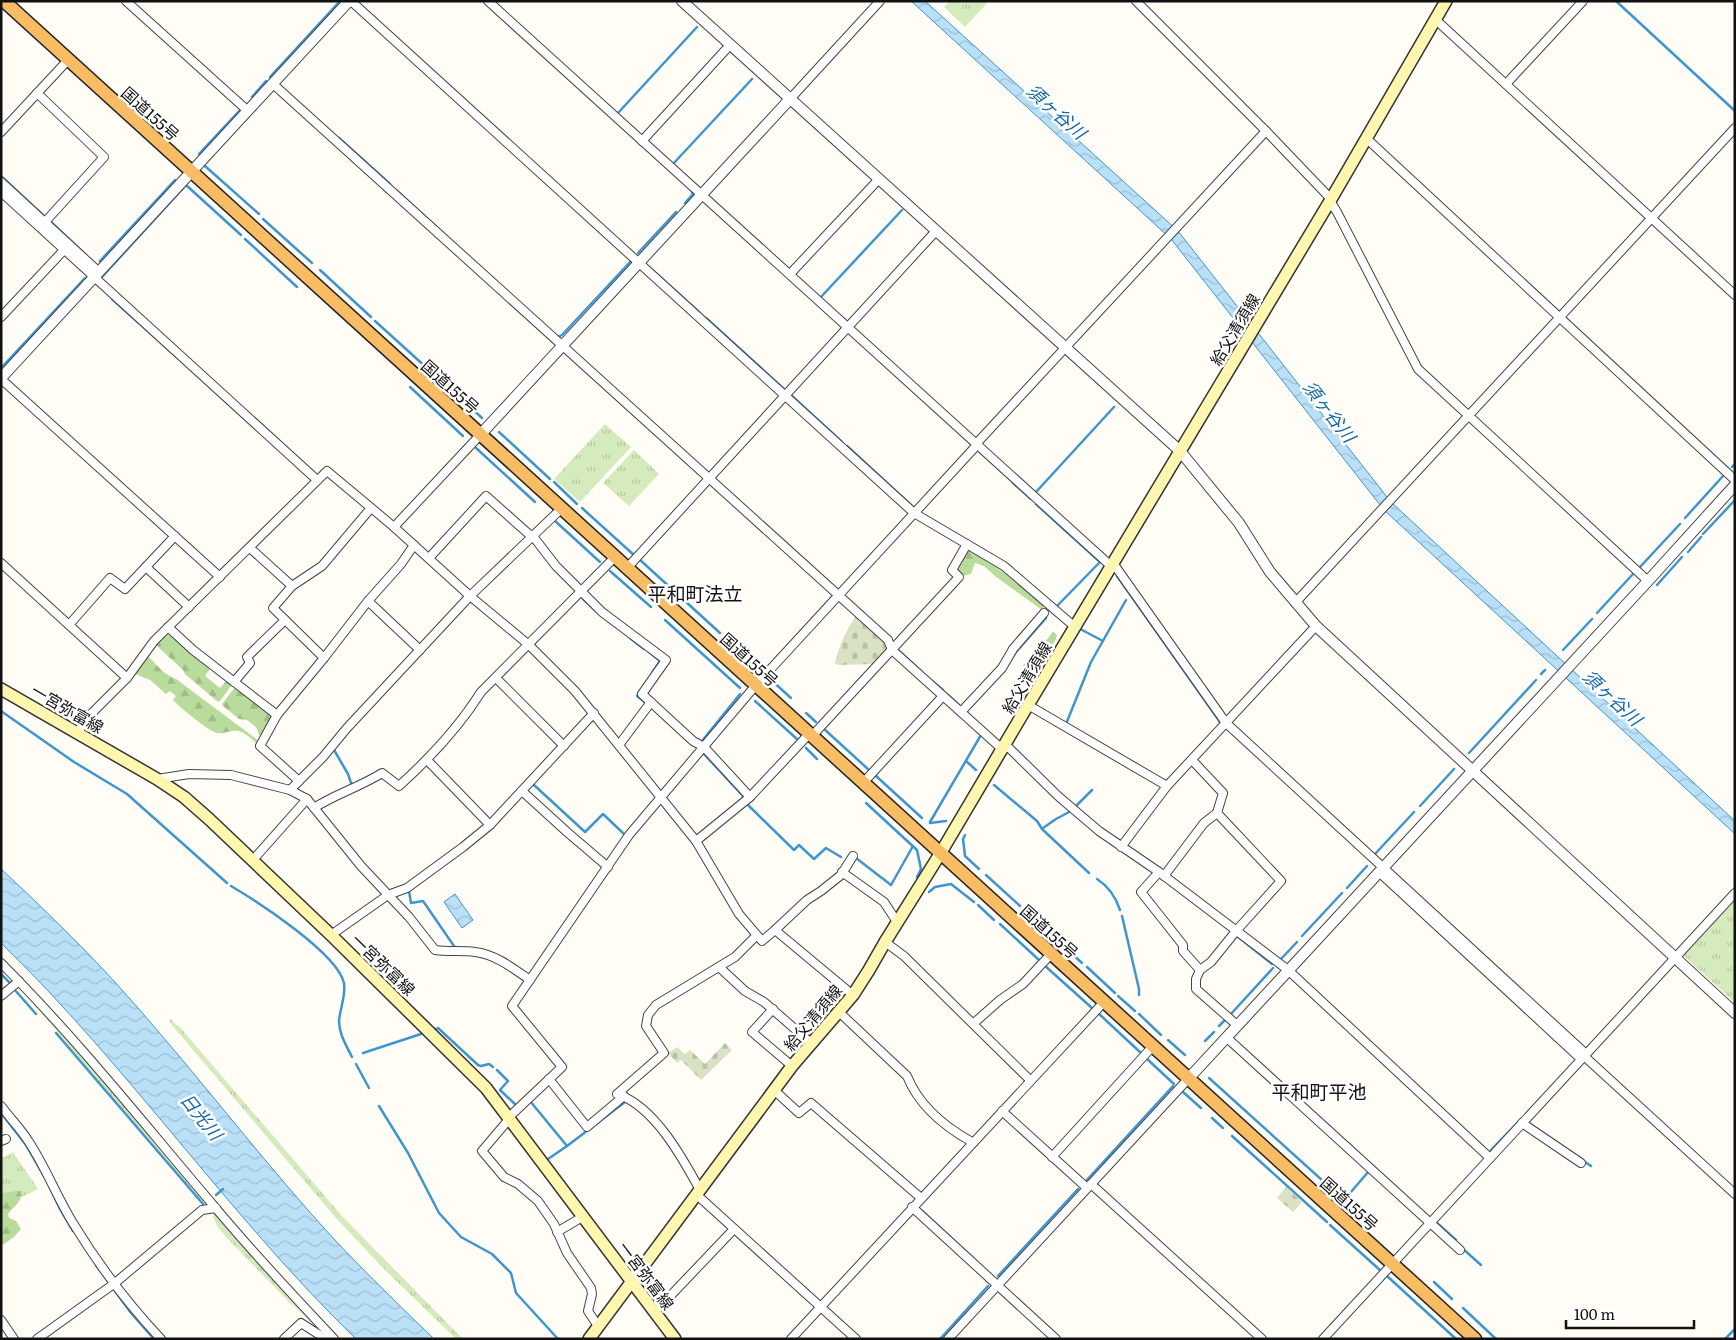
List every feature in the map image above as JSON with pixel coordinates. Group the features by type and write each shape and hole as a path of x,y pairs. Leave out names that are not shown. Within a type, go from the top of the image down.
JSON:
{"highway":[{"name":"国道155号","path":"4,1 1475,1339"}],"main road":[{"name":"給父清須線","path":"588,1339 792,1066 853,995 940,854 1254,328 1446,1"},
{"name":"一宮弥富線","path":"1,689 78,732 184,797 331,935 486,1088 675,1339"}],"street":[{"path":"126,1 248,111"},
{"path":"220,577 1,378 350,1 640,262 914,513 1004,566 1075,627"},
{"path":"488,1 1112,565 1226,723 1381,870 1735,1194"},
{"path":"682,1 1180,451 1239,522 1270,572 1316,626 1735,1013"},
{"path":"394,527 880,1"},
{"path":"1136,1 1266,131 1330,200 1418,369 1648,581"},
{"path":"1506,84 1583,1"},
{"path":"1436,20 1735,295"},
{"path":"642,141 730,45"},
{"path":"1,132 68,60"},
{"path":"273,84 888,640 892,650 961,712 1003,746 1099,832 1162,874 1288,970 1490,1158"},
{"path":"37,93 104,157 45,222"},
{"path":"1296,603 1735,128"},
{"path":"598,1326 588,1311 592,1294 591,1288 567,1253 554,1224 538,1201 518,1184 504,1177 482,1151 510,1118 562,1067 512,1006 629,835 704,746 756,686 1064,347 1266,131"},
{"path":"1366,138 1735,480"},
{"path":"790,274 878,179"},
{"path":"1,182 45,222 97,275 317,480"},
{"path":"1,192 64,250 97,275"},
{"path":"627,568 936,231"},
{"path":"1,317 64,250"},
{"path":"78,732 87,718 127,678 154,641 327,471 529,645 594,712 696,841 739,914 762,941 807,900 821,891 842,872 853,856"},
{"path":"948,1339 1735,485"},
{"path":"429,558 486,496 532,536 556,566 602,612 666,660 642,694 693,741 704,746 750,797"},
{"path":"324,658 273,608 292,586 322,566 371,508"},
{"path":"290,790 323,757 347,728 470,596 562,508"},
{"path":"69,625 110,578 125,589 175,536"},
{"path":"696,841 750,797 960,577 952,570 966,544"},
{"path":"299,781 260,746 277,714 368,601 401,564 414,545"},
{"path":"250,548 292,586"},
{"path":"314,808 327,799 368,782 382,773 399,786 427,760 469,711 481,692 615,557"},
{"path":"1,562 127,678"},
{"path":"146,567 189,607"},
{"path":"368,601 420,650"},
{"path":"961,712 1002,668 1013,650 1044,613"},
{"path":"234,682 250,663 247,657 286,620"},
{"path":"1121,847 1167,786 1316,626"},
{"path":"168,627 193,650 277,714"},
{"path":"496,678 564,746"},
{"path":"863,784 943,696"},
{"path":"619,746 651,702"},
{"path":"1028,705 1167,786"},
{"path":"331,935 388,895 407,888 490,825 594,712"},
{"path":"427,760 490,825"},
{"path":"1192,760 1223,793 1217,813 1204,823 1162,874 1141,892 1183,945 1183,951 1200,970"},
{"path":"157,779 189,774 231,775 290,790 307,799 361,866 409,917 436,950 485,954 530,980"},
{"path":"522,791 608,867"},
{"path":"252,861 307,799"},
{"path":"1217,813 1282,881 1236,931 1211,962 1200,970 1196,979 1196,989 1237,1026"},
{"path":"842,872 884,902 897,922"},
{"path":"1323,1339 1735,893"},
{"path":"775,930 853,995"},
{"path":"756,936 735,957 656,1005 648,1015 646,1026 664,1053 617,1094 624,1096 643,1108 679,1153 699,1192 734,1229 856,1339"},
{"path":"885,942 904,956 1030,1080"},
{"path":"974,1023 1000,1000 1023,984 1051,954"},
{"path":"1,962 110,1082 216,1208 334,1339"},
{"path":"719,967 745,990 773,1009 811,1043"},
{"path":"1,996 19,981"},
{"path":"791,1339 1104,1002"},
{"path":"773,1009 752,1032 792,1066"},
{"path":"839,1012 907,1076 911,1087 938,1120 972,1142"},
{"path":"1226,1037 1460,1250"},
{"path":"1052,1157 1154,1046"},
{"path":"550,1079 587,1127 624,1096"},
{"path":"774,1090 799,1113 811,1103 920,1198"},
{"path":"1,1106 28,1141 48,1174 74,1225 112,1285 156,1336"},
{"path":"1002,1111 1052,1157 1089,1186 1262,1339"},
{"path":"1522,1123 1581,1163"},
{"path":"912,1207 1056,1339"},
{"path":"37,1339 112,1285 202,1210 216,1208"},
{"path":"557,1232 584,1216"},
{"path":"655,1312 734,1229"},
{"path":"1,1320 14,1339"},
{"path":"284,1339 301,1323 326,1339"}],"green space":[{"path":"950,1 989,1 965,27 944,7"},
{"path":"605,424 631,447 580,502 554,479"},
{"path":"634,450 659,474 629,506 603,483"},
{"path":"966,548 987,560 1016,582 1044,606 1042,610 984,566 975,563 971,574 962,576 955,570"},
{"path":"856,616 888,644 888,651 877,664 838,665 835,663 843,638"},
{"path":"1053,632 1057,635 1056,639 1034,677 1024,679 1018,676 1026,669 1023,665"},
{"path":"170,635 211,667 205,676 220,688 227,680 232,684 221,700 218,702 185,674 156,645 163,636"},
{"path":"148,656 164,672 259,741 257,744 250,737 238,731 214,732 177,704 173,700 176,696 170,691 166,694 150,680 135,674"},
{"path":"236,686 274,715 262,737 259,735 256,727 247,720 239,719 223,706 222,704"},
{"path":"1735,899 1735,1003 1684,954"},
{"path":"19,988 22,988 58,1027 210,1204 208,1207 206,1207"},
{"path":"171,1019 341,1215 463,1339 456,1339 383,1268 335,1217 171,1024 169,1021"},
{"path":"725,1043 732,1050 701,1080 681,1060 677,1063 668,1053 677,1047 685,1054 690,1050 705,1064"},
{"path":"13,1152 38,1189 4,1206 1,1201 1,1159"},
{"path":"1286,1187 1302,1202 1293,1212 1277,1198"},
{"path":"20,1191 21,1198 8,1214 9,1218 16,1221 21,1229 14,1237 1,1246 1,1193"},
{"path":"217,1213 323,1333 289,1302 227,1238 217,1226 213,1217"}],"water":[{"path":"911,1 925,1 1178,231 1391,502 1735,821 1735,834 1384,510 1171,239"},
{"name":"日光川","path":"1,869 59,924 114,981 314,1217 358,1264 434,1339 356,1339 310,1292 265,1243 136,1090 48,990 1,943"},
{"path":"455,894 473,920 462,928 444,902"}],"waterway":[{"path":"270,77 340,1"},
{"path":"1616,1 1735,111"},
{"path":"618,113 697,27"},
{"path":"673,164 752,79"},
{"path":"252,97 266,81"},
{"path":"199,154 241,109"},
{"path":"339,138 390,184"},
{"path":"205,166 259,214"},
{"path":"1,176 45,217"},
{"path":"100,261 175,180"},
{"path":"101,278 186,185 241,235"},
{"path":"396,190 445,235"},
{"path":"685,203 693,194 691,190"},
{"path":"820,298 902,210"},
{"path":"638,253 676,212"},
{"path":"263,219 312,263"},
{"path":"51,222 86,255"},
{"path":"245,239 297,287"},
{"path":"556,335 558,337 562,335 631,261"},
{"path":"649,267 699,312"},
{"path":"320,270 371,317"},
{"path":"2,367 85,278"},
{"path":"112,299 178,358"},
{"path":"706,318 784,389"},
{"path":"375,321 428,369"},
{"path":"432,372 482,418"},
{"path":"410,387 463,436"},
{"path":"792,396 842,442"},
{"path":"1036,492 1114,407"},
{"path":"499,432 550,479"},
{"path":"847,446 912,506"},
{"path":"476,448 535,502"},
{"path":"1732,467 1735,464"},
{"path":"1685,518 1723,476"},
{"path":"554,482 577,504"},
{"path":"1013,483 1031,499"},
{"path":"1703,534 1735,500"},
{"path":"1036,504 1100,562"},
{"path":"582,508 635,556"},
{"path":"554,520 600,562"},
{"path":"1640,567 1680,524"},
{"path":"1688,552 1701,537"},
{"path":"1657,585 1682,557"},
{"path":"639,559 720,633"},
{"path":"1002,561 1012,568"},
{"path":"1057,606 1100,562"},
{"path":"610,571 651,607"},
{"path":"1597,613 1633,574"},
{"path":"1117,576 1220,722"},
{"path":"723,636 755,665 757,663 765,670 832,597"},
{"path":"583,599 597,612"},
{"path":"1066,724 1091,662 1126,600"},
{"path":"992,684 1004,671 1016,652 1046,618"},
{"path":"1563,650 1592,619"},
{"path":"665,620 740,688"},
{"path":"1082,630 1103,641"},
{"path":"630,638 644,649"},
{"path":"898,650 922,672"},
{"path":"649,652 660,661 652,673"},
{"path":"1541,674 1545,670"},
{"path":"926,676 943,690"},
{"path":"770,679 791,698"},
{"path":"1469,753 1536,680"},
{"path":"640,692 637,696 646,703"},
{"path":"702,741 740,694"},
{"path":"948,695 959,705"},
{"path":"755,701 798,740"},
{"path":"1,711 74,762 127,794 227,883"},
{"path":"806,713 816,722"},
{"path":"823,728 869,770"},
{"path":"930,822 981,735"},
{"path":"806,748 817,759"},
{"path":"334,750 348,774 352,786"},
{"path":"704,754 743,796"},
{"path":"966,761 976,770"},
{"path":"1420,806 1454,769"},
{"path":"876,776 922,818"},
{"path":"534,785 585,832 603,814 624,834"},
{"path":"994,785 1037,821 1042,829 1089,873"},
{"path":"1077,805 1092,790"},
{"path":"866,803 917,850 921,869 917,877"},
{"path":"747,804 794,850 799,845 814,859 826,848 841,857"},
{"path":"1043,828 1071,811"},
{"path":"1375,854 1414,812"},
{"path":"930,823 946,821"},
{"path":"965,835 963,839 965,856 979,869"},
{"path":"856,858 891,885 913,846"},
{"path":"1347,888 1367,866"},
{"path":"986,875 1020,906"},
{"path":"1097,879 1111,893 1120,910"},
{"path":"929,892 935,887 951,884 974,902"},
{"path":"231,886 295,929 327,957 338,971 344,983 344,997 339,1026 352,1057"},
{"path":"409,891 411,903 423,901 456,949"},
{"path":"1302,936 1342,893"},
{"path":"978,905 994,920"},
{"path":"1027,912 1082,963"},
{"path":"1122,916 1139,995"},
{"path":"1000,924 1039,960"},
{"path":"1237,936 1272,964"},
{"path":"1281,959 1297,942"},
{"path":"1044,965 1092,1008"},
{"path":"1087,967 1115,993"},
{"path":"1230,1015 1273,968"},
{"path":"1,974 11,984"},
{"path":"14,989 36,1014"},
{"path":"1118,996 1135,1011"},
{"path":"1098,1013 1141,1053"},
{"path":"1139,1014 1161,1035"},
{"path":"1219,1026 1225,1020"},
{"path":"436,1029 438,1028 478,1065 489,1064 493,1067"},
{"path":"1205,1041 1214,1032"},
{"path":"56,1033 203,1204"},
{"path":"363,1053 424,1033"},
{"path":"1168,1040 1185,1055"},
{"path":"1146,1058 1174,1084"},
{"path":"356,1064 369,1088"},
{"path":"497,1070 508,1081 500,1090 517,1106 519,1104"},
{"path":"1209,1078 1344,1200 1369,1171"},
{"path":"1085,1182 1173,1086"},
{"path":"1183,1092 1201,1108"},
{"path":"530,1101 567,1146 625,1102"},
{"path":"379,1106 408,1153 439,1213 461,1237 492,1254 511,1273 516,1293 558,1339"},
{"path":"1,1113 26,1145 44,1176"},
{"path":"1212,1118 1223,1128"},
{"path":"1491,1150 1522,1118"},
{"path":"1530,1124 1591,1166"},
{"path":"1232,1136 1327,1222"},
{"path":"548,1159 567,1146"},
{"path":"50,1187 73,1231"},
{"path":"216,1195 223,1189"},
{"path":"998,1276 1078,1189"},
{"path":"921,1210 973,1258"},
{"path":"1437,1223 1456,1240"},
{"path":"1330,1225 1381,1271"},
{"path":"1462,1248 1481,1265"},
{"path":"96,1265 131,1313 154,1339"},
{"path":"1387,1276 1456,1339"},
{"path":"1434,1282 1452,1299"},
{"path":"940,1339 988,1286"},
{"path":"1463,1308 1496,1339"},
{"path":"1725,1339 1735,1329"}],"district":[{"name":"平和町法立","path":"695,593"},
{"name":"平和町平池","path":"1319,1091"}],"water label":[{"name":"須ヶ谷川","path":"1057,111"},
{"name":"須ヶ谷川","path":"1330,411"},
{"name":"須ヶ谷川","path":"1613,697"}]}
